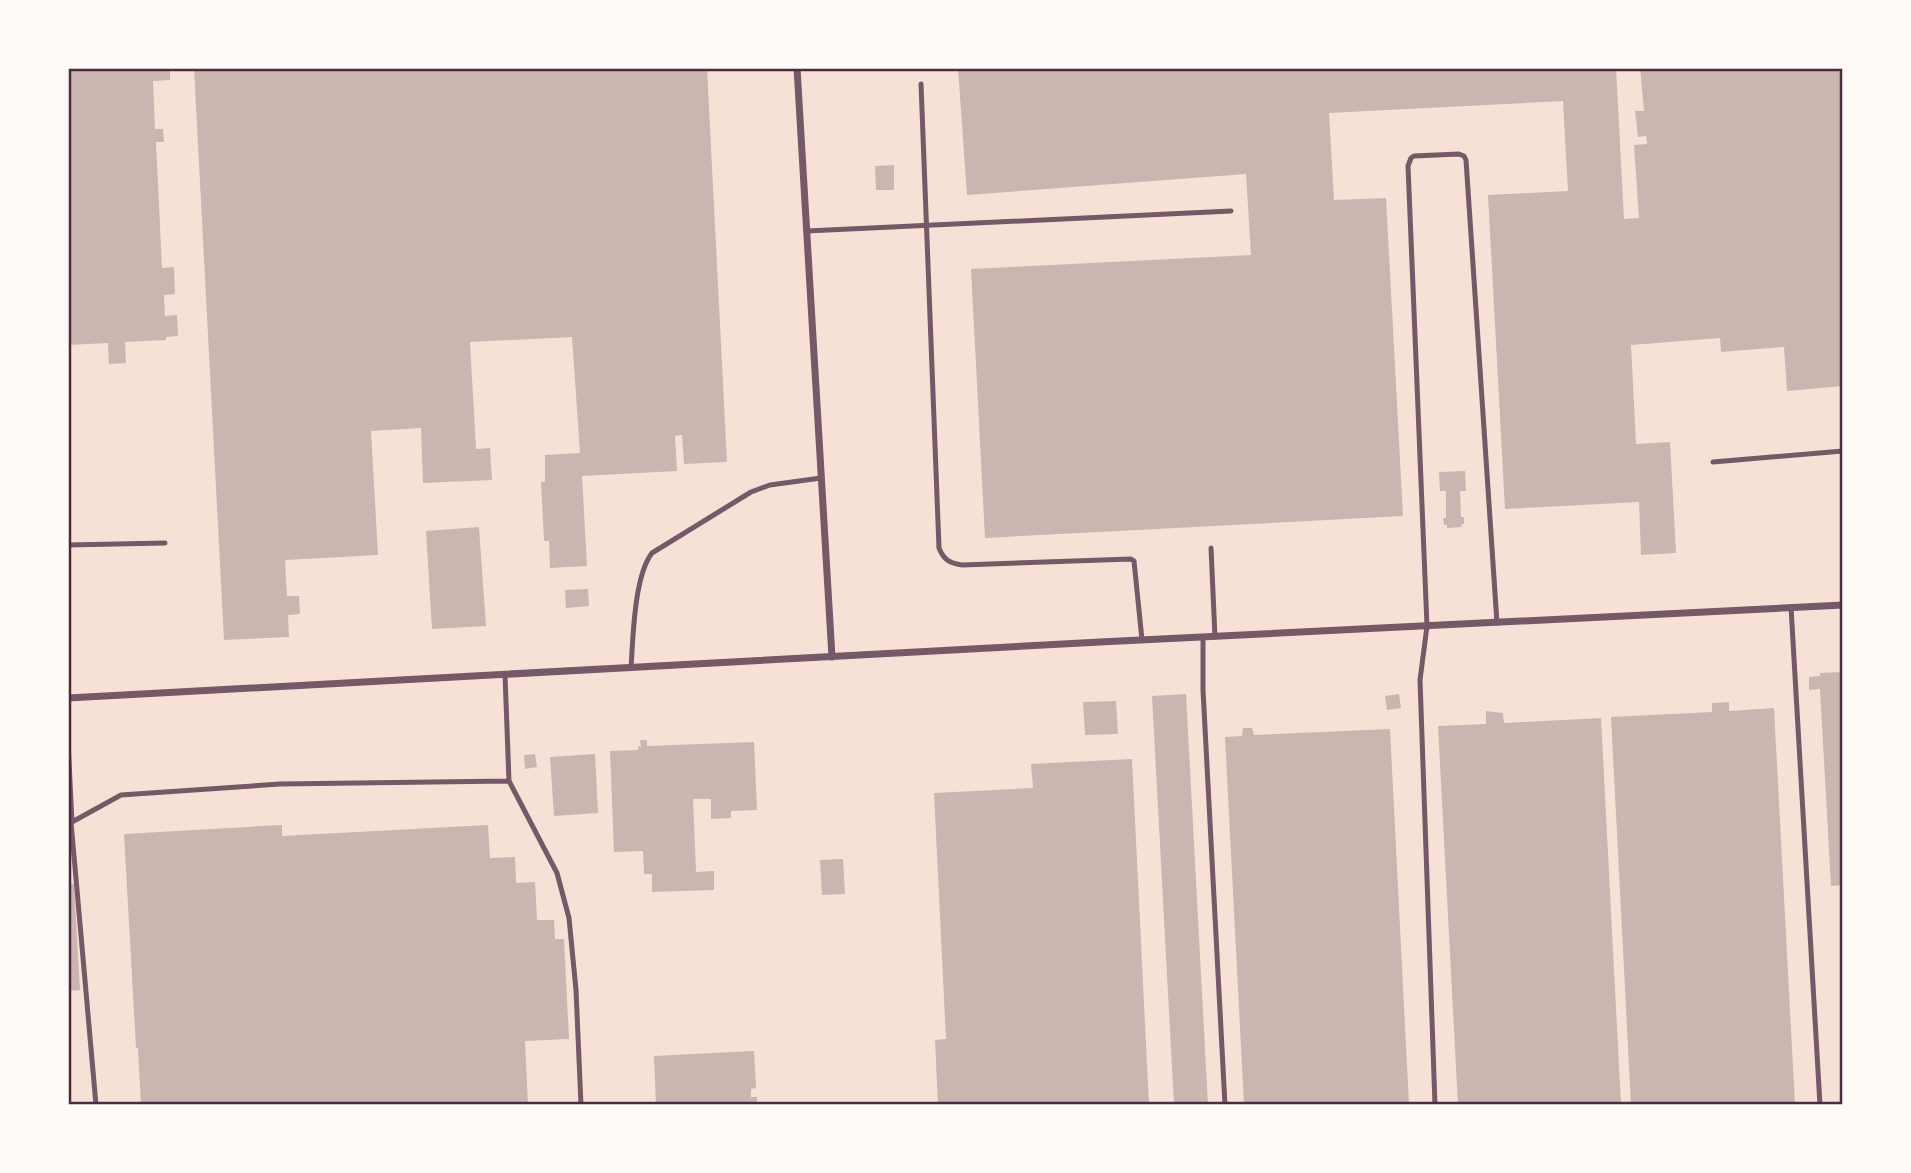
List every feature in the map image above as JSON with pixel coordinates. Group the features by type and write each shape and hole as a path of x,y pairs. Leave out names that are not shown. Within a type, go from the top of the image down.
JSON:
{"street":[{"path":"797,68 832,657"},
{"path":"68,698 1843,605"}],"lane":[{"path":"921,85 939,548 950,563 962,565 1131,559 1134,561 1142,640"},
{"path":"1436,1105 1420,680 1427,626 1408,166 1410,158 1415,156 1459,154 1466,160 1497,623"},
{"path":"807,231 1231,211"},
{"path":"1713,461 1843,451"},
{"path":"631,668 635,615 646,561 652,553 751,492 770,485 821,478"},
{"path":"68,545 164,543"},
{"path":"1211,548 1215,637"},
{"path":"1791,607 1820,1105"},
{"path":"1203,638 1203,690 1225,1105"},
{"path":"505,675 509,781 557,873 569,918 576,990 581,1105"},
{"path":"68,741 70,822 96,1105"},
{"path":"70,822 121,796 280,784 509,781"}],"building":[{"path":"68,68 170,68 170,80 153,81 155,129 163,129 164,142 156,142 162,268 174,267 175,294 164,295 165,316 177,315 178,336 166,337 166,340 125,342 126,363 109,364 108,343 68,345"},
{"path":"194,68 707,68 727,462 684,464 682,435 675,436 677,471 582,476 587,566 550,568 549,541 544,541 541,482 545,482 545,455 580,453 572,337 470,342 476,449 490,448 492,480 423,483 421,428 371,431 378,555 285,560 287,596 299,596 300,614 288,615 289,637 224,640"},
{"path":"958,68 1616,68 1624,219 1639,218 1634,145 1647,144 1646,136 1638,137 1635,111 1644,111 1640,68 1843,68 1843,386 1787,391 1784,347 1721,352 1720,338 1631,345 1636,444 1670,442 1676,553 1641,555 1639,502 1505,509 1488,195 1568,191 1563,101 1329,113 1334,200 1386,198 1403,516 985,538 971,269 1251,255 1246,174 967,195"},
{"path":"894,165 894,190 876,190 875,166"},
{"path":"1465,471 1466,491 1460,491 1461,517 1464,517 1464,524 1461,524 1462,527 1447,528 1443,518 1446,518 1446,491 1440,491 1439,472"},
{"path":"479,527 486,626 432,629 426,531"},
{"path":"588,589 589,606 566,608 565,590"},
{"path":"1843,672 1843,885 1831,886 1820,689 1809,690 1809,677 1820,676 1820,673"},
{"path":"1186,694 1208,1105 1174,1105 1152,696"},
{"path":"1399,694 1401,708 1387,710 1385,696"},
{"path":"1116,701 1118,734 1085,735 1083,702"},
{"path":"1729,702 1729,711 1774,708 1795,1105 1631,1105 1611,717 1712,712 1712,703"},
{"path":"1486,711 1503,713 1504,723 1601,718 1621,1105 1458,1105 1438,726 1486,724"},
{"path":"1243,728 1252,728 1254,735 1390,729 1409,1105 1244,1105 1225,737 1242,736"},
{"path":"640,740 647,740 647,746 754,742 757,810 731,811 731,818 711,819 711,799 693,799 696,872 714,871 714,890 652,892 652,874 644,874 643,851 614,852 610,751 638,750 638,746 641,747"},
{"path":"535,754 537,767 525,769 524,755"},
{"path":"595,754 598,813 554,816 550,757"},
{"path":"1132,759 1149,1105 938,1105 935,1040 946,1039 934,793 1033,788 1031,764"},
{"path":"282,825 282,836 488,825 490,858 515,857 516,883 535,882 537,920 554,920 555,939 564,939 569,1039 525,1041 528,1105 141,1105 124,834"},
{"path":"843,859 845,894 822,895 820,860"},
{"path":"68,884 74,884 80,990 68,991"},
{"path":"754,1051 756,1088 751,1089 751,1097 757,1097 757,1105 656,1105 654,1056"}]}
